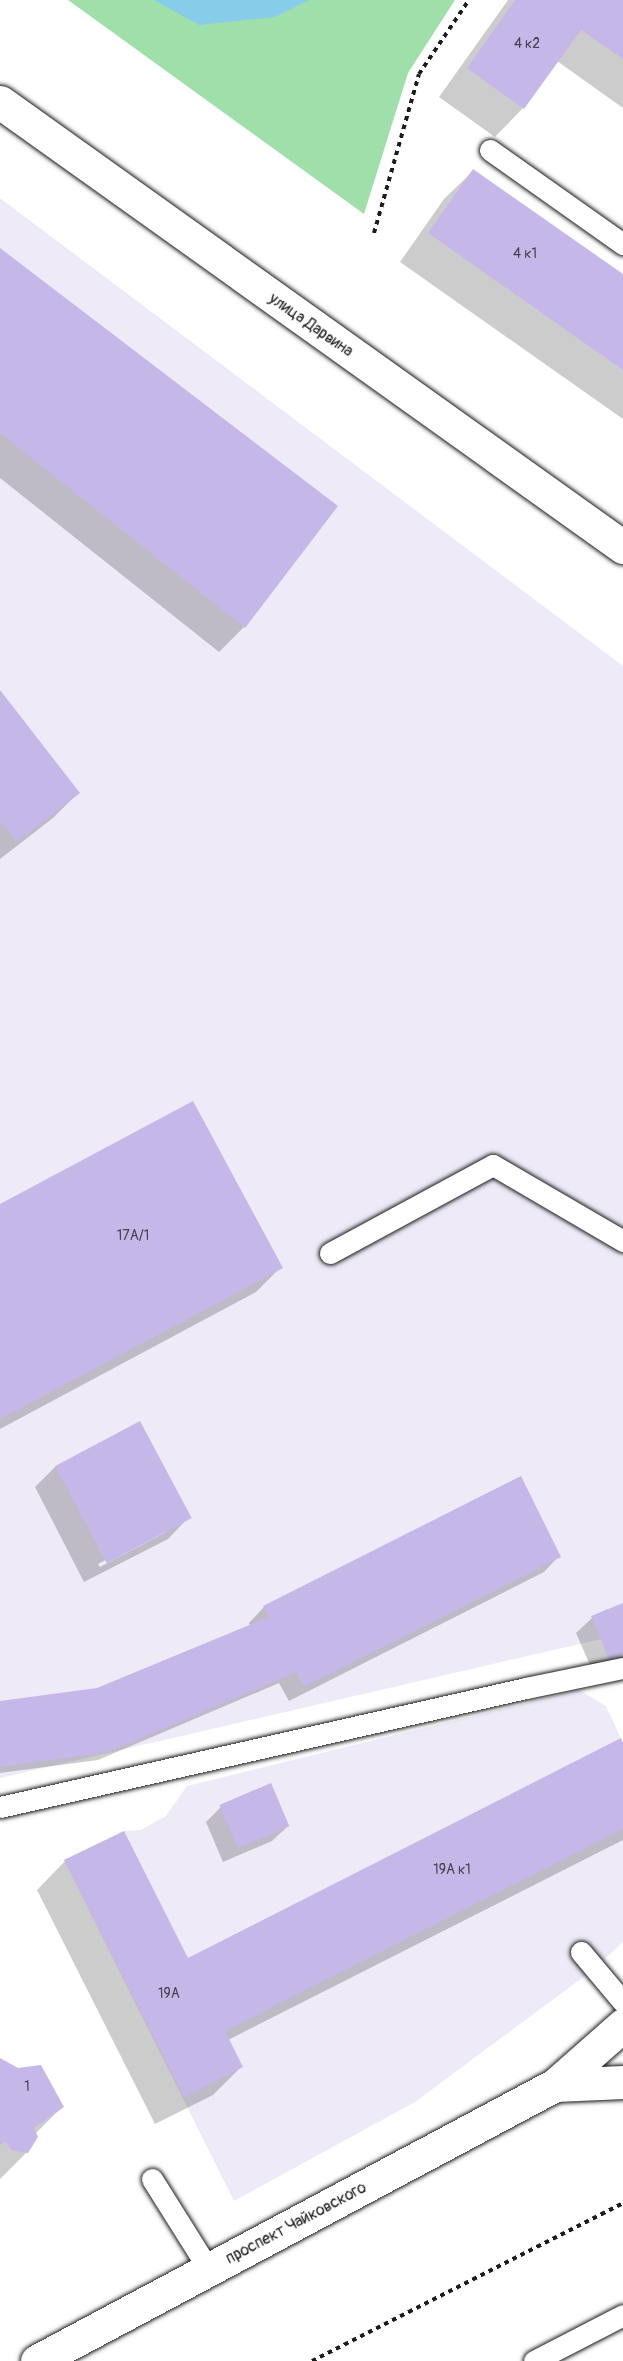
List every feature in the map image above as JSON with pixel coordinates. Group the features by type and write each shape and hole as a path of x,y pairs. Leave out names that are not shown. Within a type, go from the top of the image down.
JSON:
{"main road":[{"name":"улица Дарвина","path":"0,102 623,547"},
{"name":"проспект Чайковского","path":"37,2361 555,2085 623,2025"},
{"name":"проспект Чайковского","path":"555,2085 623,2082"}],"lane":[{"path":"490,150 623,244"},
{"path":"330,1253 493,1165 623,1241"},
{"path":"0,1807 515,1690 623,1668"},
{"path":"581,1952 623,2002"},
{"path":"152,2179 209,2270"},
{"path":"534,2361 623,2315"}],"path":[{"path":"374,233 419,74 470,0"},
{"path":"312,2361 623,2203"}],"shaded area":[{"path":"0,198 623,666 623,1634 0,1778"},
{"path":"579,1690 606,1706 623,1743 623,1942 594,1969 415,2102 234,2201 64,1860 124,1831 141,1830 166,1816 187,1786"}],"green space":[{"path":"68,0 455,0 408,73 364,214"}],"water":[{"path":"154,0 309,0 275,17 199,25"}],"building":[{"path":"515,0 623,0 623,59 581,30 524,109 467,68"},
{"path":"473,169 623,274 623,370 428,233"},
{"path":"0,248 338,506 245,628 0,433"},
{"path":"0,690 80,793 17,842 0,821"},
{"path":"193,1101 283,1268 0,1419 0,1204"},
{"path":"140,1421 192,1518 107,1563 55,1466"},
{"path":"521,1476 561,1557 304,1687 297,1672 108,1752 0,1767 0,1701 97,1688 269,1617 263,1606"},
{"path":"623,1603 623,1654 609,1660 591,1616"},
{"path":"621,1738 623,1743 623,1829 225,2031 243,2067 184,2097 64,1860 124,1831 188,1958"},
{"path":"271,1783 289,1826 238,1848 219,1805"},
{"path":"0,2058 18,2068 41,2065 64,2107 34,2128 38,2137 28,2153 11,2150 6,2142 0,2145"}]}
